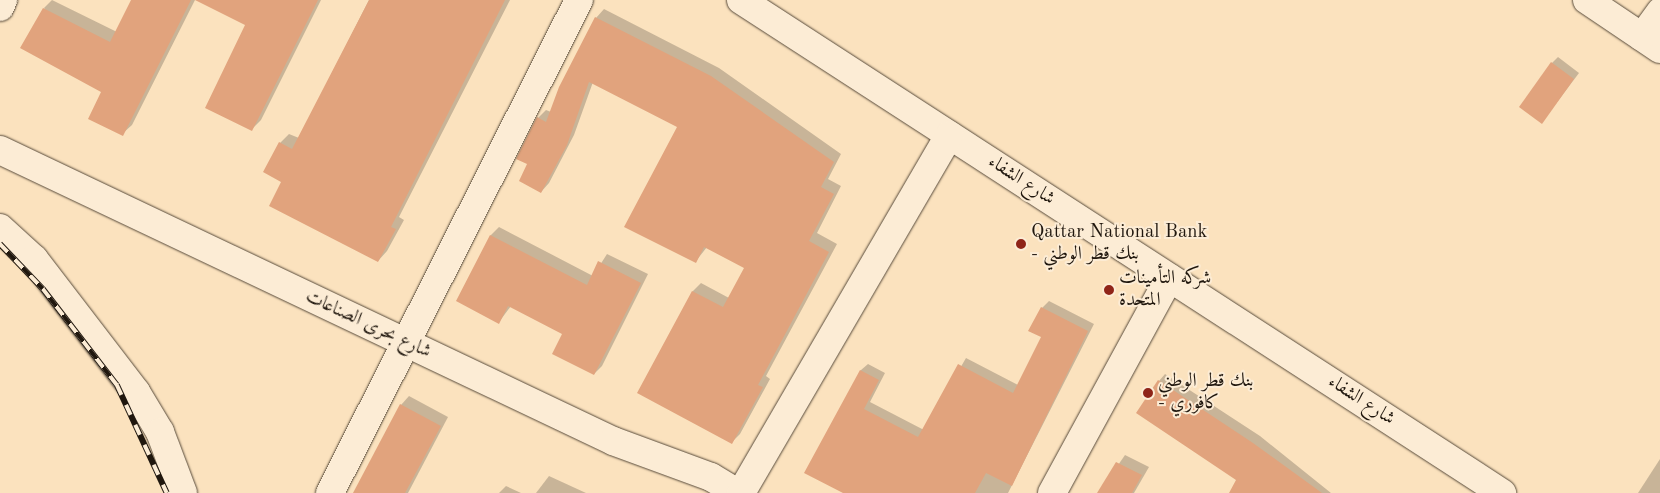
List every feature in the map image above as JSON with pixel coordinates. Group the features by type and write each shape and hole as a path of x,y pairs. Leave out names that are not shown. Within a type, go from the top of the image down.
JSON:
{"street":[{"path":"0,7 3,0"},
{"path":"330,493 406,344 453,245 579,0"},
{"name":"شارع الشفاء","path":"740,0 1502,493"},
{"path":"1587,0 1651,43 1660,12"},
{"path":"740,493 949,135"},
{"name":"شارع بحرى الصناعات","path":"0,150 614,441 711,477 740,493"},
{"path":"0,228 34,259 136,392 160,432 183,493"},
{"path":"1052,493 1170,278"}],"building":[{"path":"131,0 191,0 123,136 88,119 101,92 20,48 43,8 110,42"},
{"path":"195,0 318,0 252,131 205,108 245,25"},
{"path":"369,0 505,0 391,227 396,229 378,262 269,206 281,182 263,172 279,142 292,149"},
{"path":"595,17 711,76 834,162 821,187 834,194 809,241 829,252 758,385 763,387 732,444 637,393 692,291 723,307 744,268 704,247 696,263 624,227 677,127 589,82 567,145 541,193 519,181 527,164 516,159 537,117 546,122 559,87"},
{"path":"1551,62 1574,79 1542,124 1519,107"},
{"path":"490,235 587,285 598,261 641,283 594,375 552,354 562,334 508,306 499,324 456,301"},
{"path":"1041,307 1088,331 1012,486 986,473 975,493 843,493 804,473 860,370 879,380 864,409 918,437 958,364 1013,393 1041,337 1028,331"},
{"path":"1158,380 1253,443 1322,493 1229,493 1236,480 1136,413"},
{"path":"400,404 441,426 405,493 353,493"},
{"path":"1116,462 1142,475 1132,493 1097,493"}],"railway":[{"path":"0,244 43,289 117,385 167,493"}],"place":[{"name":"Qattar National Bank - بنك قطر الوطني","path":"1021,244"},
{"name":"شركه التأمينات المتحدة","path":"1109,290"},
{"name":"بنك قطر الوطني - كافوري","path":"1148,393"}]}
